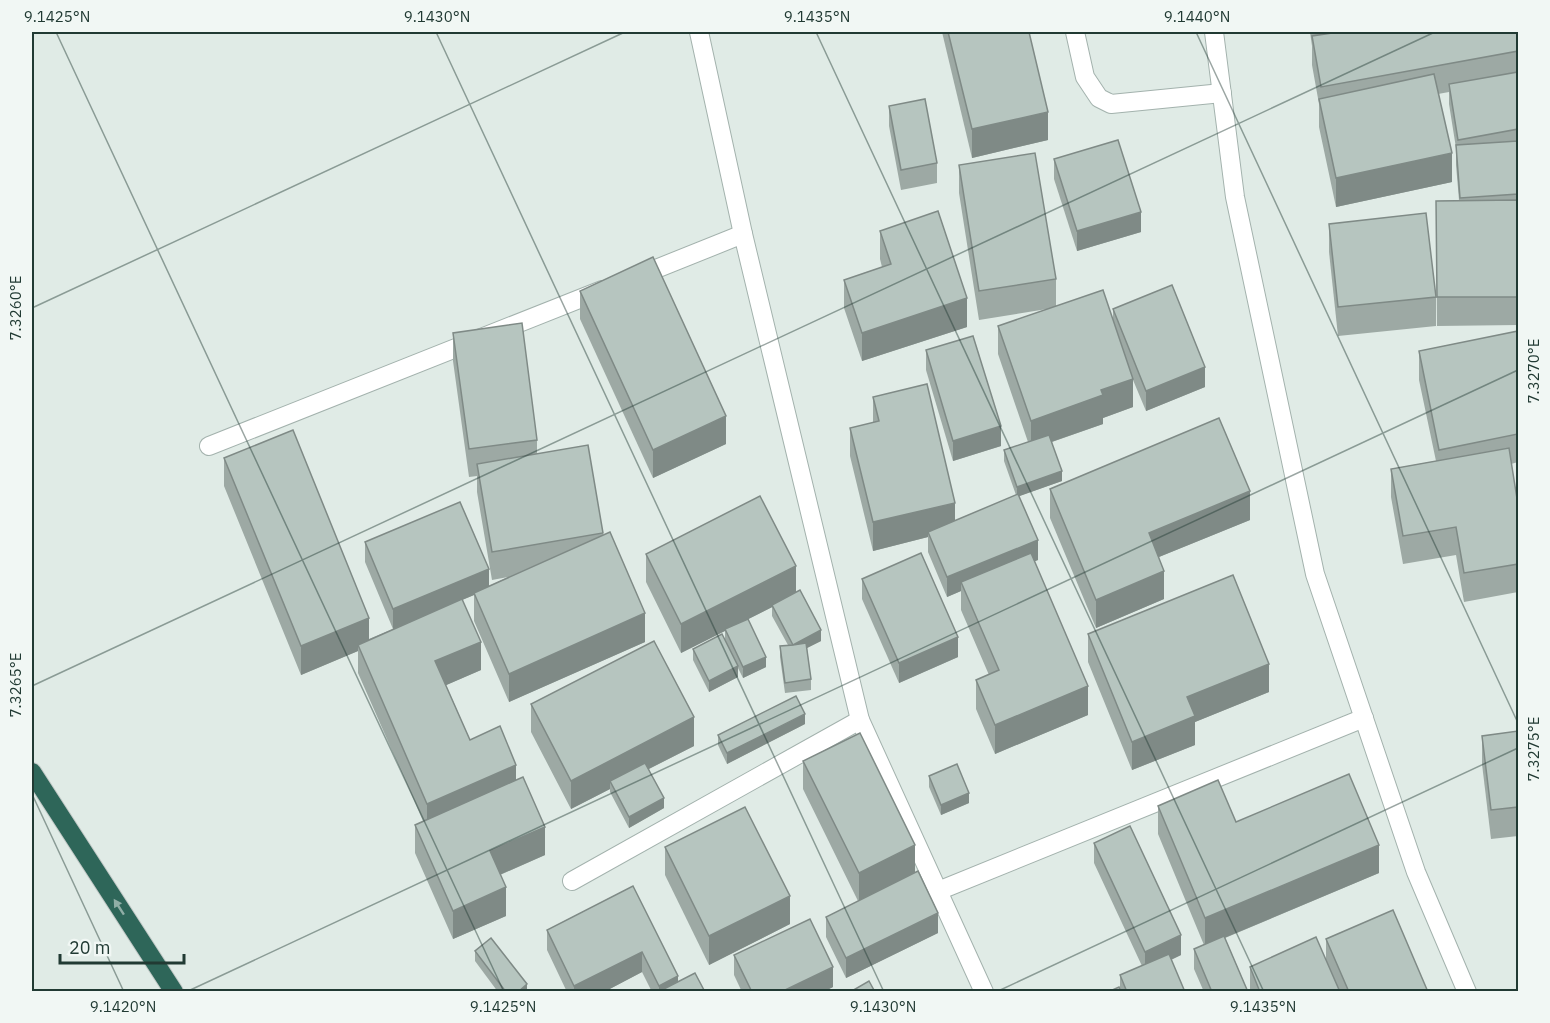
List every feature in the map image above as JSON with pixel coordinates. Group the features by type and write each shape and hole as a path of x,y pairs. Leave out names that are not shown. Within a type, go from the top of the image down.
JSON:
{"highway":[{"path":"32,772 174,992"}],"street":[{"path":"699,32 743,234 860,720 984,992"},
{"path":"1075,32 1085,77 1099,98 1111,104 1222,93"},
{"path":"1214,32 1235,197 1315,574 1416,872 1467,992"},
{"path":"208,446 743,234"},
{"path":"938,891 1364,718"},
{"path":"572,881 860,720"}],"building":[{"path":"948,32 1029,32 1048,112 972,129"},
{"path":"1339,32 1518,32 1518,51 1321,87 1312,36"},
{"path":"1518,72 1518,129 1458,140 1449,84"},
{"path":"1434,74 1452,153 1336,178 1319,99"},
{"path":"925,99 937,163 901,170 889,106"},
{"path":"1118,140 1141,212 1077,231 1054,159"},
{"path":"1518,141 1518,194 1460,198 1456,145"},
{"path":"1035,153 1056,279 979,291 959,165"},
{"path":"1518,200 1518,297 1437,297 1436,201"},
{"path":"938,211 967,298 862,333 844,280 891,264 880,231"},
{"path":"1426,213 1436,297 1338,307 1329,224"},
{"path":"653,257 726,416 653,450 580,291"},
{"path":"1172,285 1205,367 1146,391 1113,309"},
{"path":"1103,290 1133,379 1101,390 1103,395 1031,421 998,326"},
{"path":"522,323 537,440 469,449 453,333"},
{"path":"1518,331 1518,434 1439,450 1419,351"},
{"path":"973,336 1001,426 953,441 926,350"},
{"path":"927,384 955,503 873,522 850,428 879,421 873,397"},
{"path":"1219,418 1250,491 1149,533 1164,571 1096,600 1050,489"},
{"path":"293,430 369,618 301,646 224,458"},
{"path":"1049,435 1062,471 1017,487 1004,450"},
{"path":"588,445 603,533 492,552 477,464"},
{"path":"1509,448 1518,505 1518,564 1464,573 1456,527 1403,536 1391,469"},
{"path":"1018,494 1038,540 947,577 928,532"},
{"path":"760,496 796,566 681,624 646,554"},
{"path":"460,502 489,569 393,609 365,542"},
{"path":"610,532 645,613 509,674 474,593"},
{"path":"921,553 958,637 899,663 862,579"},
{"path":"1031,553 1088,686 995,725 976,680 999,670 961,582"},
{"path":"1233,575 1269,664 1187,697 1195,716 1132,742 1088,634"},
{"path":"800,590 821,630 793,645 772,605"},
{"path":"462,599 481,642 435,661 470,740 500,726 516,765 427,804 358,645"},
{"path":"748,619 766,657 743,667 725,629"},
{"path":"722,634 738,666 709,681 693,649"},
{"path":"654,641 694,717 571,781 531,704"},
{"path":"806,643 811,679 785,683 780,646"},
{"path":"796,696 805,714 727,753 718,735"},
{"path":"1518,731 1518,807 1491,810 1482,736"},
{"path":"860,733 915,845 859,873 803,761"},
{"path":"645,763 664,798 629,817 610,781"},
{"path":"957,764 969,793 941,805 929,776"},
{"path":"1349,774 1379,845 1205,918 1158,806 1218,780 1236,822"},
{"path":"523,777 545,827 490,851 506,887 453,911 415,825"},
{"path":"745,807 790,896 709,936 665,847"},
{"path":"1130,826 1181,935 1145,952 1094,843"},
{"path":"918,871 938,913 846,958 826,917"},
{"path":"633,886 678,976 659,986 642,952 574,986 547,930"},
{"path":"1393,910 1428,992 1349,992 1326,939"},
{"path":"810,919 833,967 781,992 752,992 734,955"},
{"path":"1224,936 1248,992 1212,992 1194,949"},
{"path":"1316,937 1340,992 1260,992 1250,967"},
{"path":"491,938 527,984 518,992 506,992 475,951"},
{"path":"1169,954 1185,992 1127,992 1120,975"},
{"path":"695,973 705,992 658,992"},
{"path":"869,981 875,992 850,992"},
{"path":"1119,987 1121,992 1108,992"}]}
